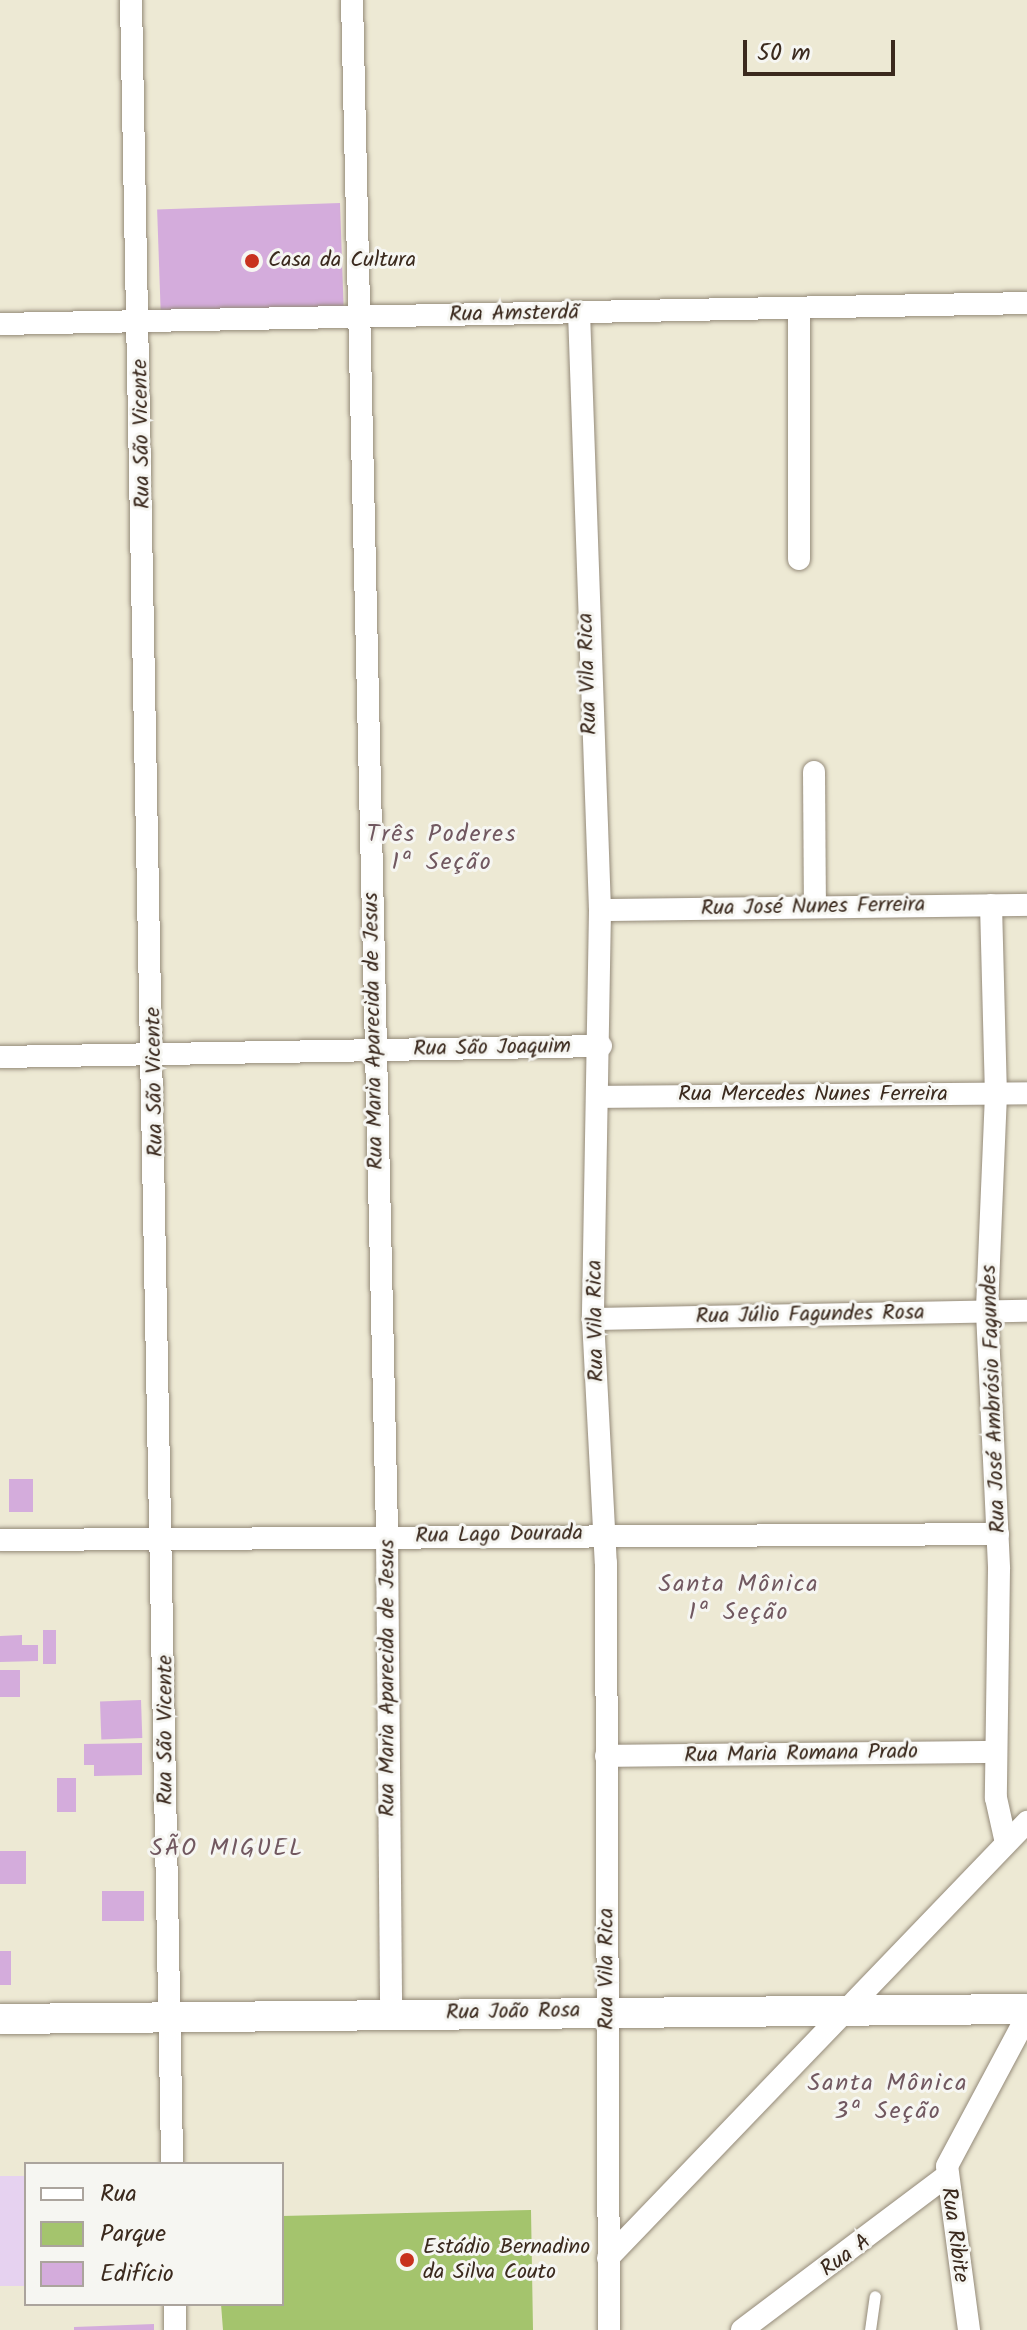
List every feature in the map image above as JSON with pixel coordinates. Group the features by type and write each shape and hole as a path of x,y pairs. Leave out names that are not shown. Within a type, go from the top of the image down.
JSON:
{"main road":[{"name":"Rua João Rosa","path":"0,2019 1027,2009"}],"street":[{"name":"Rua São Vicente","path":"131,0 165,1539 172,2162"},
{"name":"Rua Maria Aparecida de Jesus","path":"352,0 387,1536 391,2013"},
{"name":"Rua Amsterdã","path":"0,324 1027,303"},
{"path":"799,308 799,559"},
{"name":"Rua Vila Rica","path":"579,312 600,910 601,1046 593,1319 605,1534 609,2330"},
{"path":"814,772 815,907"},
{"name":"Rua José Ambrósio Fagundes","path":"991,905 996,1094 987,1312 998,1534 995,1752 1006,1843"},
{"name":"Rua José Nunes Ferreira","path":"600,910 1027,905"},
{"name":"Rua São Joaquim","path":"0,1057 601,1046"},
{"name":"Rua Mercedes Nunes Ferreira","path":"599,1097 1027,1093"},
{"name":"Rua Júlio Fagundes Rosa","path":"593,1319 1027,1311"},
{"name":"Rua Lago Dourada","path":"0,1540 998,1534"},
{"name":"Rua Maria Romana Prado","path":"606,1756 995,1752"},
{"path":"608,2258 1027,1822"},
{"name":"Rua Ribite","path":"969,2330 946,2176 1027,2016"},
{"name":"Rua A","path":"742,2330 946,2176"},
{"path":"175,2306 175,2330"}],"lane":[{"path":"870,2330 875,2296"}],"shaded area":[{"path":"0,2176 24,2176 24,2286 0,2286"}],"green space":[{"name":"Estádio Bernadino da Silva Couto","path":"531,2210 533,2330 223,2330 221,2306 284,2306 284,2216"}],"building":[{"name":"Casa da Cultura","path":"340,203 344,314 161,320 157,209"},
{"path":"9,1479 33,1479 33,1512 9,1512"},
{"path":"43,1630 56,1630 56,1664 43,1664"},
{"path":"22,1635 22,1645 38,1645 38,1661 0,1662 0,1636"},
{"path":"0,1670 20,1670 20,1697 0,1697"},
{"path":"141,1700 142,1738 101,1739 100,1701"},
{"path":"142,1743 142,1775 94,1776 94,1765 84,1765 84,1744"},
{"path":"57,1778 76,1778 76,1812 57,1812"},
{"path":"0,1851 26,1851 26,1884 0,1884"},
{"path":"102,1891 144,1891 144,1921 102,1921"},
{"path":"0,1951 11,1951 11,1985 0,1985"},
{"path":"154,2324 154,2330 74,2330 74,2327"}],"place":[{"name":"Casa da Cultura","path":"252,261"},
{"name":"Estádio Bernadino da Silva Couto","path":"407,2260"}],"district":[{"name":"Três Poderes 1ª Seção","path":"442,849"},
{"name":"Santa Mônica 1ª Seção","path":"739,1599"},
{"name":"SÃO MIGUEL","path":"227,1849"},
{"name":"Santa Mônica 3ª Seção","path":"888,2098"}]}
